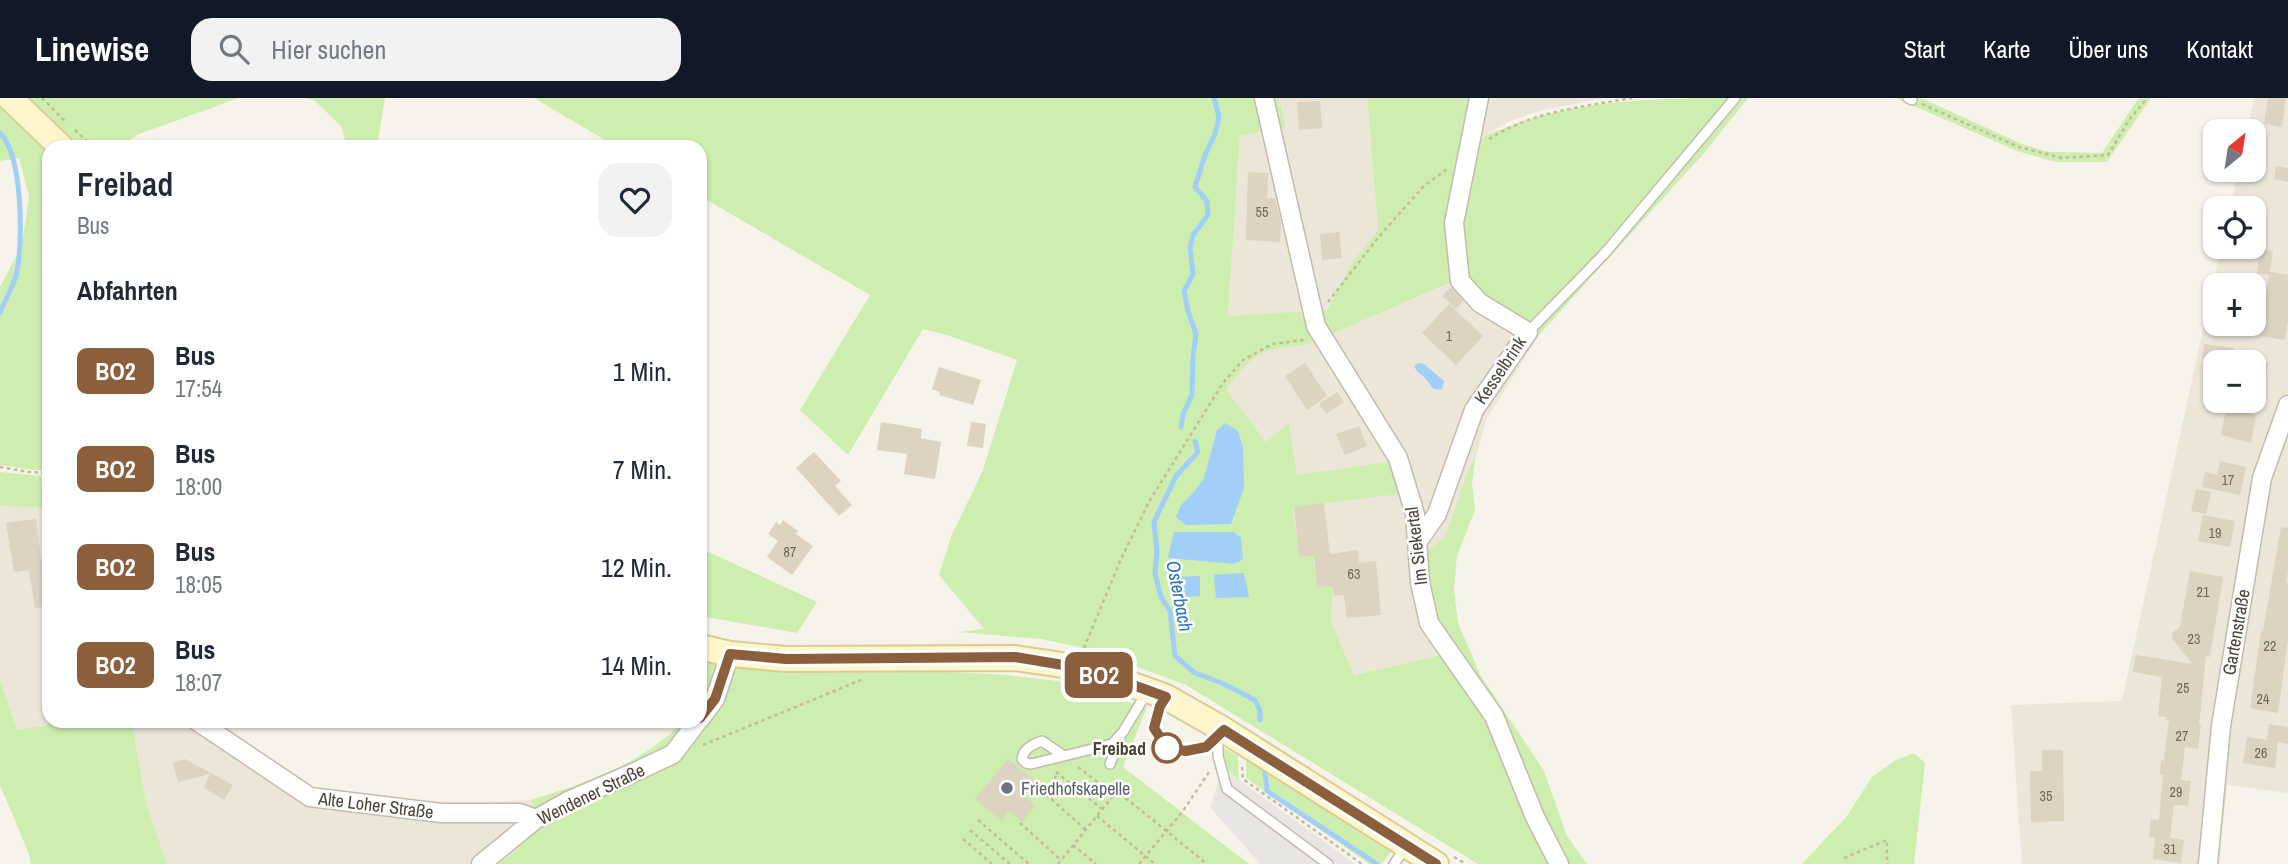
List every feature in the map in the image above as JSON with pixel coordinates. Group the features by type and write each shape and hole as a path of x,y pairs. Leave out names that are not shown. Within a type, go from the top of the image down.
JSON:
{"street":[{"path":"10,98 68,138"},
{"name":"Im Siekertal","path":"1264,98 1315,326 1398,458 1415,514 1422,598 1429,624 1494,716 1535,817 1559,864"},
{"name":"Kesselbrink","path":"1418,541 1437,514 1474,410 1528,332 1480,303 1460,281 1454,223 1479,98"},
{"name":"Gartenstraße","path":"2208,864 2221,726 2262,478 2288,405"},
{"path":"707,649 730,654 786,659 1015,657 1069,666 1157,693 1224,730 1401,855 1441,858"},
{"name":"Wendener Straße","path":"707,710 715,699 730,654"},
{"name":"Alte Loher Straße","path":"207,728 310,797 441,813 519,813 536,819"},
{"name":"Wendener Straße","path":"481,864 536,819 568,801 673,754 693,728"}],"lane":[{"path":"1528,332 1605,253 1735,98"},
{"path":"1157,693 1160,706 1154,728 1167,748 1186,751 1206,747 1224,730"},
{"path":"1061,757 1112,744 1157,693"},
{"path":"1224,730 1218,741 1218,756 1227,789 1328,864"},
{"path":"1110,764 1123,732"}],"path":[{"path":"42,98 66,121"},
{"path":"1083,651 1121,559 1150,500 1223,383 1243,360 1272,344 1311,340 1315,326 1331,298 1381,234 1424,186 1470,150 1511,125 1544,114 1632,98"},
{"path":"1910,99 2019,147 2062,158 2108,155 2129,120 2147,98"},
{"path":"0,467 42,472"},
{"path":"673,754 715,742 872,675"},
{"path":"1139,864 1183,811 1218,756"},
{"path":"1052,800 1061,757 1114,795"},
{"path":"1242,767 1243,779 1362,864"},
{"path":"1056,772 1102,809"},
{"path":"1041,790 1086,830"},
{"path":"1020,823 1059,862 1117,791 1207,864"},
{"path":"1097,816 1155,864"},
{"path":"978,820 1029,864"},
{"path":"970,830 1010,864"},
{"path":"963,839 992,864"},
{"path":"1844,858 1887,840 1888,864"},
{"path":"1073,845 1096,864"},
{"path":"1441,858 1466,864"}],"shaded area":[{"path":"1279,98 1367,98 1378,230 1353,261 1326,311 1228,316 1240,135 1286,127"},
{"path":"1487,98 1605,98 1542,110 1507,122 1481,138"},
{"path":"2254,98 2288,98 2288,793 2227,785 2219,864 2022,864 2011,705 2122,701 2203,330 2203,336 2266,336 2266,273 2215,273 2218,259 2266,259 2266,196 2233,196 2235,182 2266,182 2266,119 2250,119"},
{"path":"1462,278 1482,300 1539,335 1487,418 1476,456 1468,470 1445,537 1427,552 1442,655 1354,675 1331,621 1333,587 1317,588 1299,558 1293,506 1400,494 1297,475 1289,424 1266,442 1226,389 1247,362 1263,352 1307,345"},
{"path":"0,506 42,508 42,726 17,730 0,679"},
{"path":"133,728 217,728 313,791 450,804 530,800 544,820 516,842 520,847 499,864 167,864 146,803"},
{"path":"1227,771 1355,864 1260,864 1210,807 1219,781"}],"green space":[{"path":"0,98 239,98 129,140 42,140 42,470 0,465 0,287 22,245 29,196 19,158 0,161"},
{"path":"305,98 385,98 378,140 345,140 341,126 315,101"},
{"path":"534,98 1279,98 1286,127 1240,136 1228,316 1327,310 1353,261 1378,230 1367,98 1487,98 1481,138 1545,115 1611,103 1748,98 1705,152 1539,335 1482,300 1461,278 1307,345 1268,351 1244,367 1226,389 1266,442 1289,423 1297,475 1389,462 1401,494 1293,507 1299,557 1313,556 1317,588 1333,586 1331,621 1354,675 1442,655 1429,587 1427,551 1445,537 1468,470 1476,456 1472,483 1475,510 1457,556 1454,590 1458,623 1480,674 1544,771 1567,836 1587,864 1478,864 1186,685 1088,649 1041,639 959,632 984,629 939,575 951,537 983,470 1017,360 923,329 848,455 800,410 870,295 707,200 707,140 605,140"},
{"path":"1896,98 1921,98 2022,144 2049,152 2102,153 2138,99 2151,98 2107,162 2056,162 2017,151"},
{"path":"0,472 41,476 42,508 0,506"},
{"path":"707,551 817,602 797,633 707,617"},
{"path":"707,659 1009,675 1057,681 1105,692 1105,696 1147,707 1123,767 1249,864 499,864 520,847 516,841 544,820 530,800 613,770 676,728 707,728"},
{"path":"0,679 17,730 42,726 42,728 133,728 146,803 167,864 31,864 0,785"},
{"path":"1224,748 1238,756 1239,780 1224,764"},
{"path":"1914,753 1925,763 1914,864 1802,864 1847,816 1872,777 1896,760"},
{"path":"1246,755 1394,847 1382,864 1369,864 1246,778"}],"water":[{"path":"1418,363 1424,364 1444,381 1442,389 1433,388 1417,372 1414,366"},
{"path":"1225,423 1238,431 1243,447 1244,488 1231,524 1186,525 1176,517 1181,505 1204,478 1217,430"},
{"path":"1174,532 1233,532 1241,537 1243,559 1234,564 1168,558"},
{"path":"1244,573 1249,597 1216,598 1214,575"},
{"path":"1200,576 1200,596 1175,598 1174,577"}],"building":[{"path":"2268,98 2286,98 2282,127 2266,124"},
{"path":"1320,101 1322,128 1299,130 1297,102"},
{"path":"2276,166 2288,168 2288,182 2274,179"},
{"path":"1248,172 1268,173 1267,198 1275,198 1281,223 1280,242 1246,240"},
{"path":"1339,232 1342,258 1322,260 1320,234"},
{"path":"2266,250 2273,251 2270,272 2288,275 2288,321 2285,340 2260,336 2266,336 2269,275 2257,273 2259,259 2266,259"},
{"path":"1451,287 1463,301 1456,309 1442,296"},
{"path":"1449,304 1483,336 1456,365 1422,333"},
{"path":"2204,344 2234,348 2234,350 2203,350"},
{"path":"1305,363 1327,396 1307,410 1285,376"},
{"path":"939,367 981,380 973,405 939,395 940,392 932,389"},
{"path":"1337,392 1344,402 1326,414 1319,404"},
{"path":"2225,413 2256,415 2251,443 2221,435"},
{"path":"881,422 922,429 921,438 941,442 935,479 904,474 907,454 877,450"},
{"path":"971,422 986,424 983,448 967,446"},
{"path":"1359,426 1367,446 1345,455 1336,434"},
{"path":"814,452 841,481 835,486 852,505 839,516 796,468"},
{"path":"2220,461 2246,467 2240,495 2202,487 2205,472 2217,475"},
{"path":"2196,489 2211,492 2206,514 2191,511"},
{"path":"1324,503 1330,554 1358,550 1359,563 1376,561 1381,615 1347,618 1344,595 1334,596 1333,586 1317,588 1314,556 1299,557 1294,507"},
{"path":"2203,515 2235,521 2230,547 2198,541"},
{"path":"36,519 42,560 42,607 35,608 29,570 14,572 6,523"},
{"path":"783,520 813,546 792,575 767,557 778,541 768,534 776,522 780,525"},
{"path":"2281,527 2288,528 2288,639 2278,713 2250,708 2261,631"},
{"path":"2190,571 2223,577 2210,657 2206,656 2198,749 2185,747 2181,780 2191,781 2188,806 2174,805 2170,838 2184,840 2181,863 2153,859 2155,837 2149,837 2151,819 2159,820 2163,775 2160,774 2161,760 2164,761 2169,720 2158,716 2162,677 2133,672 2136,655 2192,664 2172,638 2173,632 2180,627"},
{"path":"2269,724 2288,727 2288,744 2278,742 2275,768 2243,763 2247,737 2267,740"},
{"path":"2042,750 2063,750 2064,821 2031,822 2030,771 2042,771"},
{"path":"185,759 233,785 224,800 204,788 210,774 178,782 173,763"},
{"name":"Friedhofskapelle","path":"1008,759 1034,780 1023,795 1035,805 1022,822 1009,811 1001,821 975,799"}],"waterway":[{"name":"Osterbach","path":"1181,427 1183,414 1192,395 1196,334 1184,291 1193,274 1190,248 1193,235 1208,215 1207,201 1195,187 1219,117 1214,98"},
{"path":"0,133 8,144 13,160 20,220 17,272 0,313"},
{"name":"Osterbach","path":"1195,441 1198,452 1176,476 1154,522 1157,552 1155,574 1161,597 1170,611 1175,656 1195,673 1255,700 1260,711 1260,720"},
{"name":"Osterbach","path":"1265,772 1267,791 1377,864"}],"bus line":[{"name":"BO2","path":"707,709 715,699 730,654 786,659 1015,657 1069,666 1166,697 1160,706 1154,728 1167,748 1186,751 1206,747 1224,730 1436,864"}],"place":[{"name":"Freibad","path":"1167,748"},
{"name":"Friedhofskapelle","path":"1007,788"}]}
